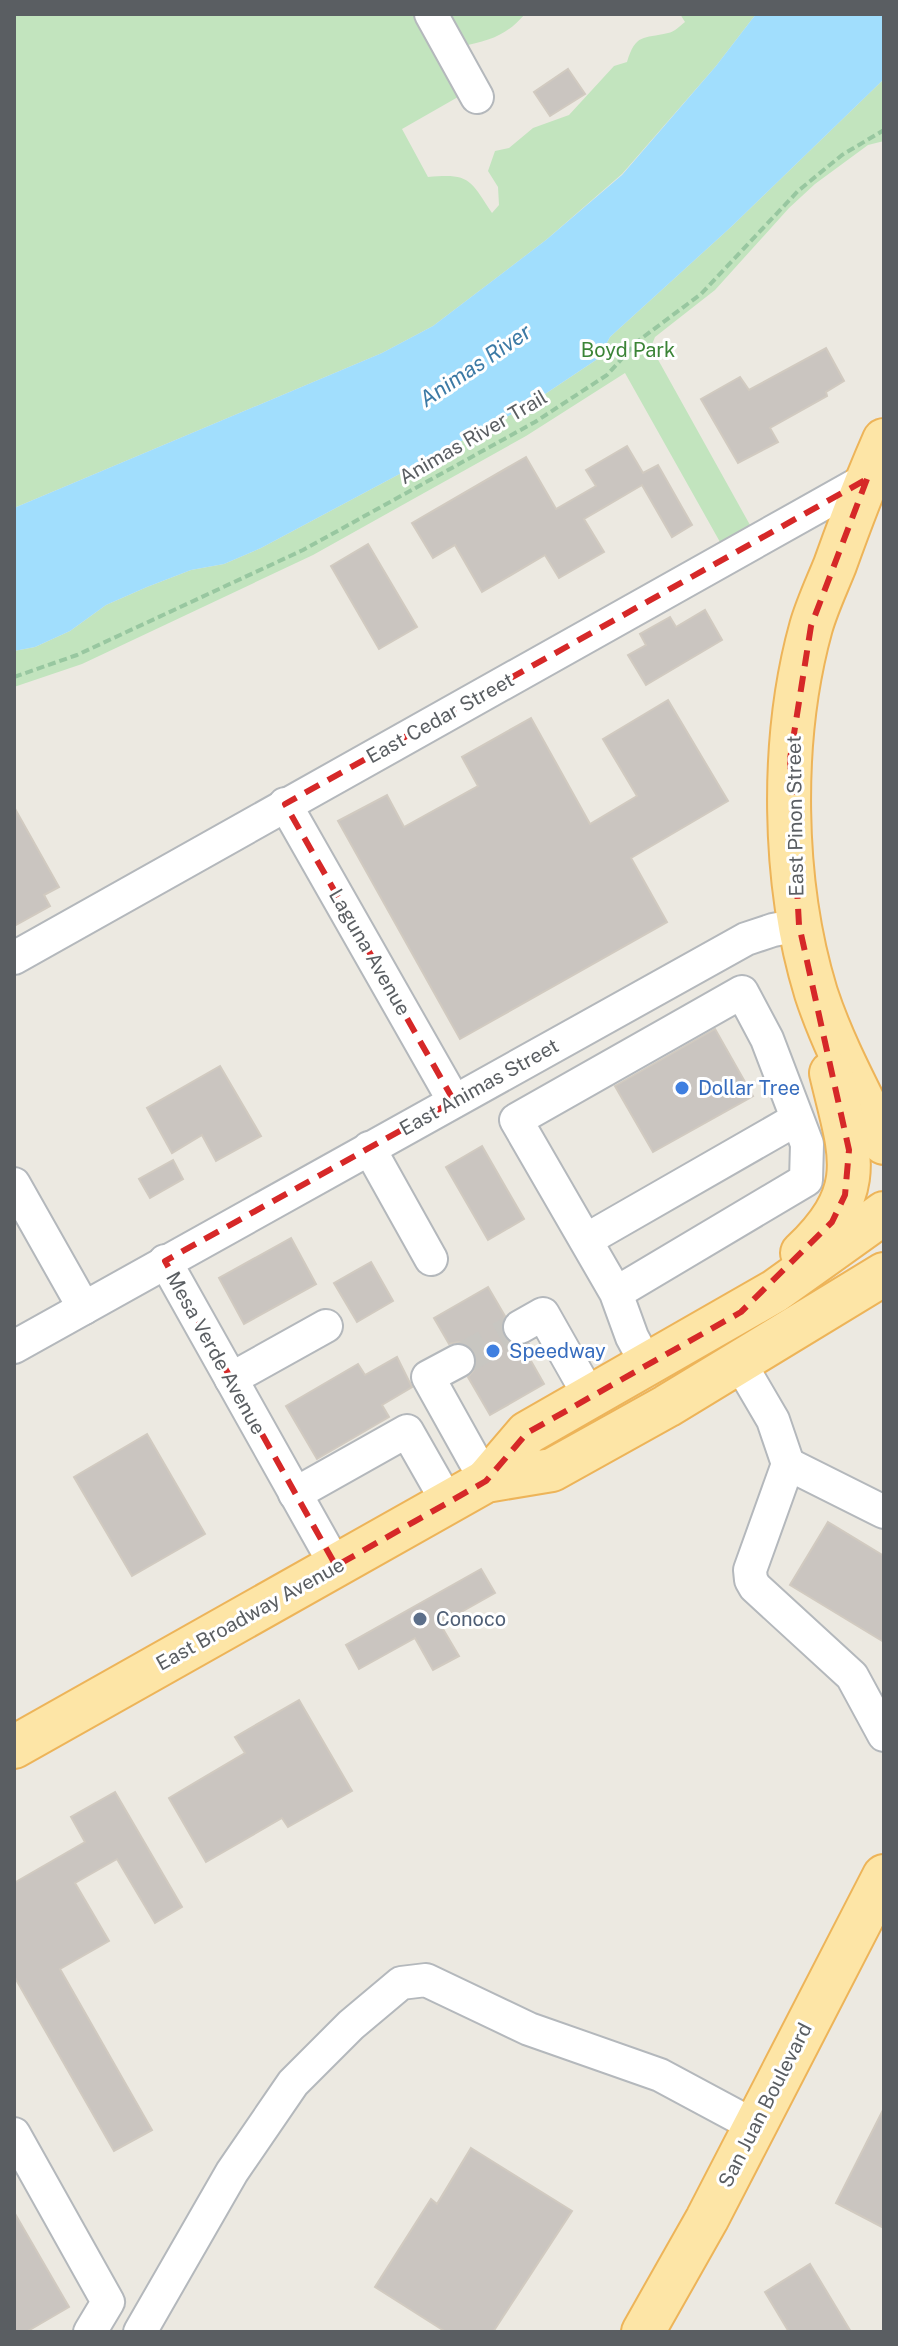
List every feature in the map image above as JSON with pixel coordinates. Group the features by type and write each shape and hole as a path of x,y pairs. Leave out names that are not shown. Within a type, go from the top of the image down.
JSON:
{"main road":[{"name":"East Pinon Street","path":"884,440 811,626 797,698 790,759 792,876 799,925 816,993 884,1143"},
{"path":"741,1312 832,1222 845,1195 849,1150 816,993"},
{"path":"847,1067 884,1096"},
{"name":"East Broadway Avenue","path":"15,1745 486,1481 527,1433 741,1312 884,1213"},
{"name":"East Broadway Avenue","path":"486,1481 552,1470 884,1274"},
{"name":"San Juan Boulevard","path":"643,2332 707,2219 884,1876"}],"street":[{"path":"431,14 477,97"},
{"name":"East Cedar Street","path":"14,958 867,479"},
{"name":"Laguna Avenue","path":"285,804 454,1101"},
{"name":"East Animas Street","path":"165,1261 746,939 799,925"},
{"path":"616,1293 806,1180 807,1144 767,1039 742,992 516,1120 616,1293 632,1337 647,1365"},
{"path":"586,1240 797,1119"},
{"path":"369,1148 431,1259"},
{"path":"14,1184 84,1308 14,1347"},
{"name":"Mesa Verde Avenue","path":"84,1308 165,1261 336,1566"},
{"path":"520,1327 543,1314 590,1397"},
{"path":"231,1379 326,1326"},
{"path":"458,1361 428,1377 486,1481"},
{"path":"739,1362 773,1420 788,1464 750,1570 751,1580 852,1676 884,1735"},
{"path":"295,1494 407,1431 448,1503"},
{"path":"788,1464 884,1512"},
{"path":"140,2332 232,2172 293,2083 351,2025 401,1983 426,1980 529,2029 660,2075 755,2126"},
{"path":"14,2134 108,2302 90,2332"}],"path":[{"name":"Animas River Trail","path":"14,677 77,655 303,550 535,422 607,375 638,341 701,294 798,191 842,155 884,130"}],"highlighted area":[{"path":"867,479 811,626 790,759 799,925 849,1150 845,1195 832,1222 741,1312 527,1433 486,1481 336,1566 165,1261 454,1101 285,804"}],"green space":[{"path":"14,14 415,14 458,97 402,129 428,177 452,176 467,181 492,213 499,205 498,187 488,171 495,151 509,148 533,128 569,115 614,66 627,62 637,42 675,30 685,22 680,14 756,14 716,66 622,174 546,240 433,326 382,353 14,508"},
{"path":"441,14 525,14 511,28 496,36 460,47"},
{"name":"Boyd Park","path":"884,79 884,141 868,145 815,184 789,208 715,290 655,337 651,347 750,525 720,542 625,373 526,436 313,555 82,664 14,687 14,651 35,647 70,631 106,605 147,587 191,570 224,564 261,548 527,406 599,358 610,337 731,227"}],"water":[{"name":"Animas River","path":"756,14 884,14 884,79 731,227 610,337 599,358 527,406 261,548 224,564 191,570 147,587 106,605 70,631 35,647 14,651 14,508 382,353 433,326 546,240 622,175 716,66"}],"building":[{"path":"568,69 585,94 550,116 534,92"},
{"path":"826,348 844,381 826,392 827,396 770,428 778,442 738,463 701,399 740,377 749,390"},
{"path":"627,446 643,473 658,465 692,525 672,537 642,485 584,519 604,552 559,578 545,555 482,592 455,545 433,558 412,523 526,457 556,509 596,486 586,470"},
{"path":"368,544 417,627 379,649 331,566"},
{"path":"705,610 722,640 646,685 628,655 646,645 640,634 670,617 676,627"},
{"path":"668,700 728,801 631,858 667,922 460,1039 338,821 387,795 404,827 478,786 462,757 531,718 590,824 637,796 603,739"},
{"path":"14,807 59,887 44,895 50,906 14,926"},
{"name":"Dollar Tree","path":"715,1029 753,1096 653,1152 615,1086"},
{"path":"220,1066 261,1136 216,1161 202,1135 172,1153 147,1108"},
{"path":"482,1146 524,1219 488,1240 446,1167"},
{"path":"173,1160 183,1179 150,1198 139,1179"},
{"path":"291,1238 316,1284 244,1324 219,1278"},
{"path":"371,1262 393,1301 357,1322 334,1283"},
{"path":"488,1287 505,1316 501,1326 504,1337 511,1344 529,1344 533,1350 527,1354 544,1384 490,1415 468,1377 477,1362 474,1351 469,1345 459,1342 449,1344 434,1318"},
{"path":"397,1357 412,1387 382,1405 389,1417 317,1459 286,1406 358,1364 365,1375"},
{"path":"147,1434 205,1534 132,1576 74,1477"},
{"path":"828,1522 884,1556 884,1642 790,1585"},
{"name":"Conoco","path":"481,1569 495,1593 440,1624 459,1656 433,1670 415,1638 359,1669 346,1645"},
{"path":"299,1700 352,1791 288,1827 282,1818 206,1862 169,1798 245,1753 235,1737"},
{"path":"115,1792 182,1907 155,1923 117,1859 75,1883 109,1941 60,1969 152,2130 114,2151 14,1976 14,1883 85,1842 71,1817"},
{"path":"884,2108 884,2228 836,2203"},
{"path":"471,2148 572,2211 493,2332 446,2332 375,2287 431,2199 437,2204"},
{"path":"14,2212 69,2307 26,2332 14,2332"},
{"path":"810,2264 851,2332 789,2332 765,2292"}],"tunnel":[{"path":"458,1361 520,1327"}],"place":[{"name":"Dollar Tree","path":"682,1088"},
{"name":"Speedway","path":"493,1351"},
{"name":"Conoco","path":"420,1619"}]}
